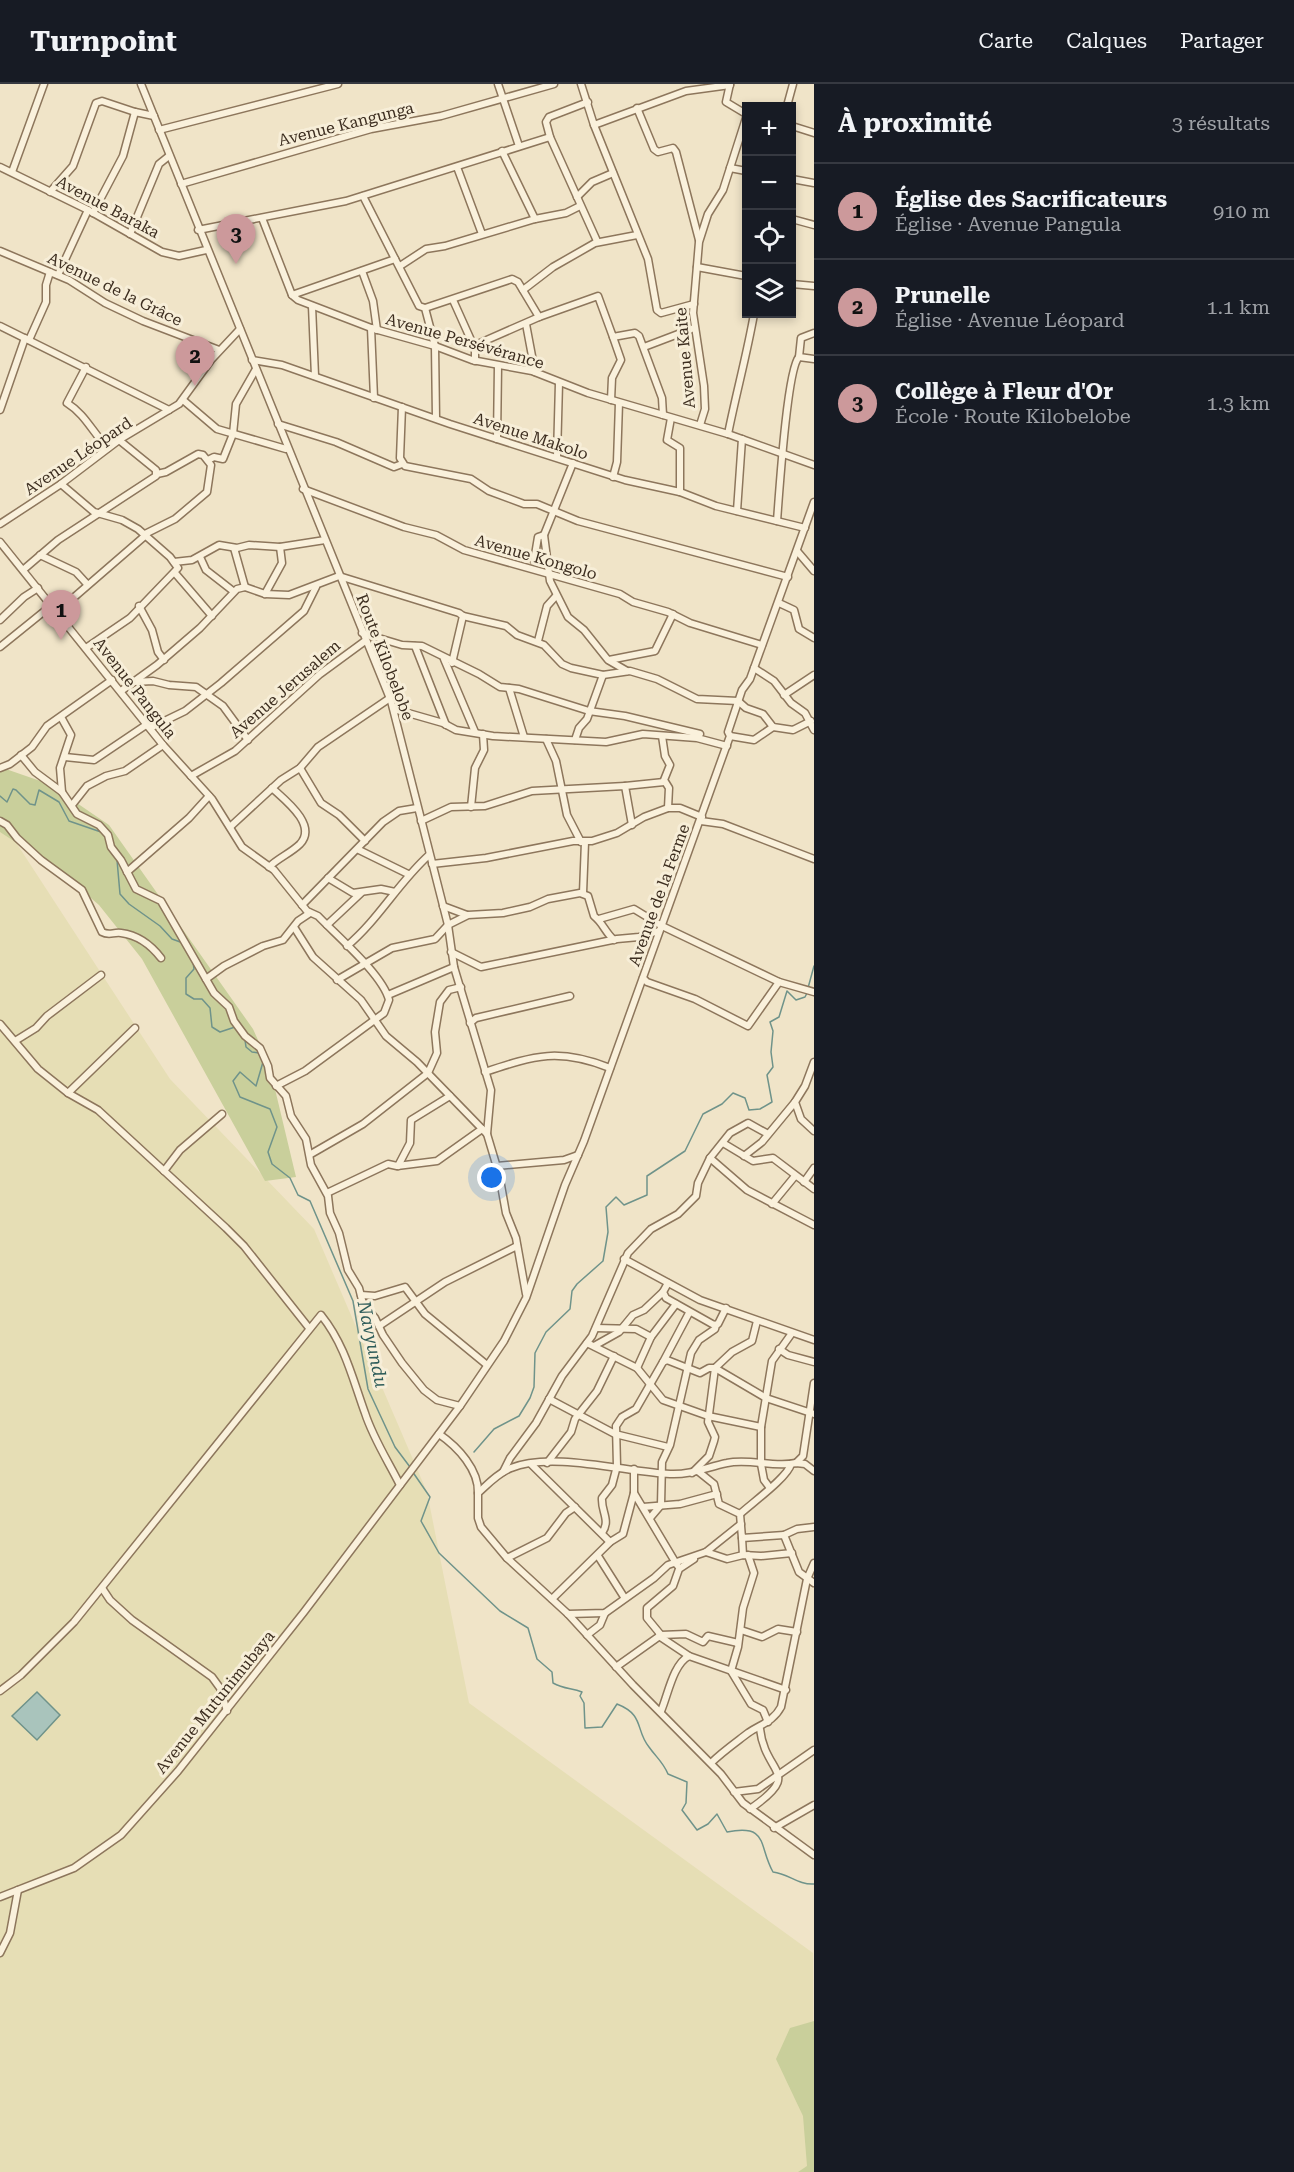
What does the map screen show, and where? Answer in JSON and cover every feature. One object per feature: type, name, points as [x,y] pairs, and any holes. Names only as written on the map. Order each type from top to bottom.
[{"type":"street","points":[[12,172],[44,84]]},
{"type":"street","name":"Route Kilobelobe","points":[[141,84],[286,449],[390,698],[448,925],[454,967],[492,1098],[485,1132],[497,1166],[506,1213],[517,1246],[526,1298]]},
{"type":"street","points":[[159,130],[338,84]]},
{"type":"street","points":[[498,84],[519,146]]},
{"type":"street","name":"Avenue Kangunga","points":[[181,184],[371,129],[441,116],[554,84]]},
{"type":"street","points":[[581,84],[594,125],[649,264],[657,312],[694,304]]},
{"type":"street","points":[[594,125],[696,89],[730,84],[726,102],[742,111]]},
{"type":"street","points":[[788,102],[793,84]]},
{"type":"street","points":[[50,192],[73,166],[96,103],[102,101],[154,116]]},
{"type":"street","points":[[588,102],[547,119],[550,136],[597,241]]},
{"type":"street","points":[[637,108],[654,149],[658,152],[673,148],[676,152],[699,242]]},
{"type":"street","points":[[58,275],[123,156],[135,112]]},
{"type":"street","points":[[796,127],[814,133]]},
{"type":"street","name":"Avenue Kaite","points":[[700,425],[705,409],[694,328],[699,242],[708,214],[723,190],[742,133]]},
{"type":"street","points":[[198,230],[363,196],[550,136]]},
{"type":"street","points":[[502,152],[535,219]]},
{"type":"street","points":[[130,234],[159,164],[169,156]]},
{"type":"street","name":"Avenue Baraka","points":[[0,167],[91,211],[173,256],[206,250]]},
{"type":"street","points":[[457,167],[482,234]]},
{"type":"street","points":[[730,168],[742,170]]},
{"type":"street","points":[[577,197],[592,182],[613,172]]},
{"type":"street","points":[[796,180],[814,183]]},
{"type":"street","points":[[363,196],[419,306],[425,308],[453,300],[512,279],[516,280],[539,317]]},
{"type":"street","points":[[400,266],[426,249],[445,246],[535,219],[566,213],[580,206]]},
{"type":"street","points":[[262,218],[292,295],[395,259]]},
{"type":"street","points":[[796,220],[814,225]]},
{"type":"street","points":[[523,290],[553,267],[597,241],[637,235]]},
{"type":"street","name":"Avenue de la Grâce","points":[[0,250],[58,275],[142,321],[219,350]]},
{"type":"street","points":[[696,267],[742,275]]},
{"type":"street","points":[[362,271],[373,301],[374,398]]},
{"type":"street","points":[[0,410],[27,339],[46,302],[46,285],[50,272]]},
{"type":"street","points":[[796,284],[814,286]]},
{"type":"street","name":"Avenue Persévérance","points":[[292,295],[312,306],[374,329],[435,346],[475,361],[535,372],[559,383],[619,403],[728,434],[814,465]]},
{"type":"street","points":[[473,346],[539,317],[598,296],[621,360],[612,378],[611,400]]},
{"type":"street","points":[[453,300],[473,346],[475,361]]},
{"type":"street","points":[[312,306],[315,376]]},
{"type":"street","points":[[425,308],[435,346],[436,418]]},
{"type":"street","points":[[728,434],[736,388],[750,341],[753,318]]},
{"type":"street","points":[[526,324],[535,372]]},
{"type":"street","points":[[0,326],[169,410]]},
{"type":"street","points":[[644,347],[694,328]]},
{"type":"street","name":"Avenue Léopard","points":[[0,524],[62,484],[119,440],[183,400],[219,350],[240,329]]},
{"type":"street","points":[[613,336],[636,333],[644,347],[663,404],[663,415]]},
{"type":"street","points":[[777,521],[781,454],[792,370],[799,357],[801,338],[814,333]]},
{"type":"street","points":[[799,357],[814,359]]},
{"type":"street","name":"Avenue Makolo","points":[[252,360],[277,363],[374,398],[497,439],[557,456],[613,477],[680,492],[737,511],[805,528]]},
{"type":"street","points":[[497,439],[498,366]]},
{"type":"street","points":[[86,367],[67,403],[87,419],[93,432],[108,448]]},
{"type":"street","points":[[208,460],[214,457],[222,460],[233,435],[236,404],[256,369]]},
{"type":"street","points":[[557,456],[559,383]]},
{"type":"street","points":[[183,400],[211,426],[233,435],[286,449]]},
{"type":"street","points":[[613,477],[617,462],[616,432],[619,403]]},
{"type":"street","points":[[402,407],[400,458],[402,464]]},
{"type":"street","points":[[671,418],[667,440],[680,448],[680,492]]},
{"type":"street","points":[[278,424],[328,439],[394,467],[402,464],[438,474],[471,479],[489,491],[554,511],[578,521],[788,578]]},
{"type":"street","points":[[737,511],[742,439]]},
{"type":"street","points":[[119,440],[152,464],[157,474]]},
{"type":"street","points":[[23,570],[40,555],[157,474],[166,472],[196,454],[203,455],[208,460],[211,465],[207,492],[175,519],[146,534],[57,612]]},
{"type":"street","points":[[573,463],[544,536],[548,573],[556,596],[568,617],[584,630],[608,660],[627,671],[657,679],[697,699],[738,701],[746,708],[763,714],[772,727]]},
{"type":"street","points":[[62,484],[98,514],[122,520],[146,534],[178,568],[139,606],[130,618],[86,648]]},
{"type":"street","name":"Avenue Kongolo","points":[[303,489],[404,527],[436,535],[464,549],[548,573],[762,645]]},
{"type":"street","name":"Avenue de la Ferme","points":[[460,1406],[504,1341],[526,1298],[565,1185],[643,981],[727,746],[730,736],[728,732],[738,701],[754,668],[779,603],[814,502]]},
{"type":"street","points":[[534,561],[538,537],[544,536]]},
{"type":"street","points":[[174,562],[200,557],[219,545],[234,548],[280,547],[325,540]]},
{"type":"street","name":"Avenue Pangula","points":[[0,542],[163,745],[209,796],[246,852],[269,867]]},
{"type":"street","points":[[265,594],[282,563],[280,547]]},
{"type":"street","points":[[234,548],[245,587]]},
{"type":"street","points":[[526,566],[547,551]]},
{"type":"street","points":[[797,551],[814,571]]},
{"type":"street","points":[[40,555],[76,572],[87,584]]},
{"type":"street","points":[[200,557],[206,570],[233,591]]},
{"type":"street","points":[[175,573],[212,616]]},
{"type":"street","points":[[121,691],[164,660],[212,616],[233,591],[245,587],[265,594],[289,595],[316,587],[339,576],[356,583],[448,608],[463,616],[506,626],[517,635],[547,646],[562,664],[603,675],[627,671]]},
{"type":"street","points":[[65,757],[94,760],[148,726],[185,711],[297,618],[304,611],[316,587]]},
{"type":"street","points":[[0,620],[24,597],[38,588]]},
{"type":"street","points":[[538,641],[547,606],[556,596]]},
{"type":"street","points":[[779,603],[794,610],[799,629],[814,638]]},
{"type":"street","points":[[0,647],[51,606]]},
{"type":"street","points":[[139,606],[153,630],[158,652],[164,660]]},
{"type":"street","points":[[608,660],[655,651],[673,614]]},
{"type":"street","points":[[452,663],[463,616]]},
{"type":"street","points":[[362,633],[402,645],[422,646],[500,687],[528,691],[589,711],[625,716],[700,734]]},
{"type":"street","name":"Avenue Jerusalem","points":[[191,776],[235,751],[320,674],[365,641]]},
{"type":"street","points":[[415,646],[446,725]]},
{"type":"street","points":[[444,659],[475,732]]},
{"type":"street","points":[[754,668],[774,681],[783,695],[803,710],[814,730]]},
{"type":"street","points":[[575,741],[603,675]]},
{"type":"street","points":[[783,695],[814,675]]},
{"type":"street","points":[[0,768],[10,764],[32,747],[47,726],[112,680]]},
{"type":"street","points":[[134,682],[153,681],[169,686],[190,685],[224,706],[248,740]]},
{"type":"street","points":[[509,688],[524,737]]},
{"type":"street","points":[[230,827],[272,788],[300,768],[318,747],[390,698]]},
{"type":"street","points":[[393,709],[456,730],[483,734],[606,742],[643,734],[697,738],[727,746]]},
{"type":"street","points":[[61,717],[71,735],[60,768],[62,792]]},
{"type":"street","points":[[730,736],[754,740],[772,727],[793,730],[811,721]]},
{"type":"street","points":[[471,807],[475,768],[484,750],[483,734]]},
{"type":"street","points":[[662,736],[664,753],[670,765],[664,782]]},
{"type":"street","points":[[546,738],[563,789],[567,814],[583,842],[583,893]]},
{"type":"street","points":[[72,805],[87,786],[106,776],[125,771],[163,745]]},
{"type":"street","points":[[21,755],[35,772],[62,792],[77,814],[99,825],[108,835],[138,891],[161,901],[206,979],[221,1001],[229,1007],[236,1025],[260,1048],[268,1066],[270,1078],[286,1096],[291,1116],[304,1134],[311,1165],[327,1193],[348,1270],[362,1295],[363,1304],[402,1363],[424,1390],[437,1400],[460,1406]]},
{"type":"street","points":[[300,768],[321,802],[339,815],[365,841]]},
{"type":"street","points":[[421,821],[452,807],[471,807],[507,800],[531,791],[664,782],[669,785],[668,808]]},
{"type":"street","points":[[625,786],[632,825]]},
{"type":"street","points":[[272,788],[289,804],[305,825],[306,832],[300,844],[269,867],[302,905],[310,913],[318,915],[381,981],[388,995],[388,1007],[375,1020],[305,1071],[276,1086]]},
{"type":"street","points":[[127,872],[189,818],[209,796]]},
{"type":"street","points":[[302,905],[397,812],[417,808]]},
{"type":"street","points":[[432,864],[486,858],[573,841],[583,842],[617,833],[644,817],[668,808],[680,808],[701,819],[723,824],[814,859]]},
{"type":"street","points":[[0,822],[7,825],[17,838],[42,860],[82,890],[102,932],[121,933],[140,939],[153,948],[161,958]]},
{"type":"street","points":[[359,850],[408,874]]},
{"type":"street","points":[[347,946],[369,926],[408,874],[429,855]]},
{"type":"street","points":[[328,878],[346,890],[362,892],[381,888],[395,892]]},
{"type":"street","points":[[327,925],[362,892]]},
{"type":"street","points":[[443,906],[468,915],[503,913],[530,907],[548,899],[583,893],[590,898],[592,913],[614,940]]},
{"type":"street","points":[[599,919],[634,909],[661,928],[779,982],[814,992]]},
{"type":"street","points":[[206,979],[242,957],[283,940],[310,913]]},
{"type":"street","points":[[337,980],[392,948],[435,939],[448,925],[468,915]]},
{"type":"street","points":[[294,927],[313,957],[356,995],[386,1036],[428,1073],[485,1132],[442,1159],[397,1166],[387,1164],[327,1193]]},
{"type":"street","points":[[452,952],[481,967],[639,937],[661,928]]},
{"type":"street","points":[[388,995],[454,967]]},
{"type":"street","points":[[15,1041],[36,1028],[101,975]]},
{"type":"street","points":[[643,981],[716,1008],[748,1026],[779,982]]},
{"type":"street","points":[[310,1154],[332,1144],[365,1122],[371,1115],[428,1073],[437,1053],[435,1032],[440,1002],[449,990],[461,987]]},
{"type":"street","points":[[470,1023],[476,1018],[570,996]]},
{"type":"street","points":[[0,1024],[38,1069],[68,1093],[98,1110],[244,1246],[309,1328]]},
{"type":"street","points":[[68,1093],[135,1028]]},
{"type":"street","points":[[485,1072],[537,1057],[565,1055],[577,1056],[610,1068]]},
{"type":"street","points":[[744,1156],[768,1134],[795,1102],[805,1086],[814,1062]]},
{"type":"street","points":[[397,1166],[410,1143],[411,1120],[450,1096]]},
{"type":"street","points":[[795,1102],[801,1119],[814,1131]]},
{"type":"street","points":[[164,1171],[180,1150],[222,1114]]},
{"type":"street","points":[[503,1472],[562,1376],[590,1344],[624,1259],[643,1236],[678,1214],[696,1196],[698,1183],[710,1158],[730,1133],[748,1123],[768,1134]]},
{"type":"street","points":[[723,1143],[753,1161],[773,1158],[814,1189]]},
{"type":"street","points":[[497,1166],[564,1160],[578,1155]]},
{"type":"street","points":[[710,1158],[747,1190],[814,1225]]},
{"type":"street","points":[[804,1182],[814,1168]]},
{"type":"street","points":[[772,1204],[795,1176]]},
{"type":"street","points":[[379,1326],[415,1300],[453,1277],[517,1246]]},
{"type":"street","points":[[624,1259],[700,1300],[814,1340]]},
{"type":"street","points":[[590,1344],[622,1329],[633,1315],[644,1310],[663,1292],[668,1283]]},
{"type":"street","points":[[362,1295],[375,1296],[405,1287],[436,1324],[487,1365]]},
{"type":"street","points":[[663,1292],[689,1313],[716,1325]]},
{"type":"street","points":[[637,1368],[651,1337],[676,1304]]},
{"type":"street","points":[[650,1518],[661,1505],[661,1474],[694,1347],[715,1329],[726,1308]]},
{"type":"street","points":[[602,1533],[606,1526],[606,1517],[602,1498],[612,1485],[617,1466],[616,1426],[622,1417],[636,1409],[689,1313]]},
{"type":"street","points":[[0,1691],[21,1675],[74,1622],[321,1315],[340,1340],[365,1414],[400,1485]]},
{"type":"street","points":[[663,1362],[667,1360],[700,1373],[715,1368],[732,1352],[752,1341],[757,1321]]},
{"type":"street","points":[[596,1328],[636,1329],[651,1337]]},
{"type":"street","points":[[770,1488],[764,1480],[761,1464],[761,1427],[772,1361],[792,1334]]},
{"type":"street","points":[[590,1344],[637,1368],[663,1400],[708,1416],[761,1427]]},
{"type":"street","points":[[779,1349],[788,1355],[814,1362]]},
{"type":"street","points":[[547,1463],[597,1391],[614,1356]]},
{"type":"street","points":[[715,1368],[766,1398],[812,1413]]},
{"type":"street","points":[[696,1472],[712,1450],[715,1437],[708,1426],[708,1416],[715,1368]]},
{"type":"street","points":[[740,1514],[774,1482],[785,1476],[793,1463],[803,1456],[812,1413],[814,1384]]},
{"type":"street","points":[[549,1400],[615,1434],[668,1447]]},
{"type":"street","name":"Avenue Mutunimubaya","points":[[2,1896],[74,1868],[121,1835],[227,1711],[460,1406]]},
{"type":"street","points":[[439,1434],[459,1450],[478,1481],[480,1527],[507,1558],[568,1614],[616,1667],[711,1763],[750,1809],[814,1855]]},
{"type":"street","points":[[804,1451],[813,1470]]},
{"type":"street","points":[[478,1493],[509,1468],[531,1464],[617,1466],[661,1474],[696,1472],[726,1463],[793,1463],[813,1470]]},
{"type":"street","points":[[531,1464],[610,1542]]},
{"type":"street","points":[[552,1599],[610,1542],[623,1534],[634,1492],[634,1469]]},
{"type":"street","points":[[696,1472],[714,1484],[719,1504],[740,1514]]},
{"type":"street","points":[[478,1481],[491,1481]]},
{"type":"street","points":[[634,1492],[679,1569]]},
{"type":"street","points":[[643,1507],[680,1504],[717,1494]]},
{"type":"street","points":[[507,1558],[546,1538],[566,1513],[575,1507]]},
{"type":"street","points":[[740,1514],[745,1555],[754,1573],[743,1608],[741,1629],[730,1671],[751,1704],[763,1710],[768,1722]]},
{"type":"street","points":[[587,1635],[600,1625],[604,1613],[624,1597],[675,1562],[706,1552],[741,1524]]},
{"type":"street","points":[[742,1538],[784,1534],[797,1529],[814,1527]]},
{"type":"street","points":[[784,1534],[800,1572],[814,1583]]},
{"type":"street","points":[[706,1552],[721,1558],[792,1553]]},
{"type":"street","points":[[698,1555],[679,1569],[675,1583],[647,1608],[646,1618],[660,1636],[689,1656],[786,1690]]},
{"type":"street","points":[[598,1556],[624,1597]]},
{"type":"street","points":[[711,1763],[750,1732],[760,1729],[781,1707],[807,1579],[814,1563]]},
{"type":"street","points":[[102,1588],[110,1600],[132,1620],[212,1677],[220,1688],[227,1711]]},
{"type":"street","points":[[568,1614],[604,1613]]},
{"type":"street","points":[[741,1629],[762,1636],[778,1629],[797,1632]]},
{"type":"street","points":[[616,1667],[660,1636],[686,1634],[703,1642],[708,1636],[714,1635],[738,1643]]},
{"type":"street","points":[[661,1712],[675,1674],[683,1660],[689,1656]]},
{"type":"street","points":[[750,1809],[774,1792],[778,1777],[763,1746],[760,1729]]},
{"type":"street","points":[[734,1792],[754,1791],[778,1777],[814,1750]]},
{"type":"street","points":[[774,1828],[814,1805]]},
{"type":"street","points":[[0,1953],[10,1933],[18,1890]]},
{"type":"shaded area","points":[[2,821],[170,1079],[314,1229],[427,1492],[469,1703],[813,1953],[814,2172],[0,2172],[0,823]]},
{"type":"green space","points":[[0,767],[49,784],[109,825],[253,1029],[269,1064],[296,1177],[265,1181],[142,959],[99,905],[58,870],[0,832]]},
{"type":"green space","points":[[814,2021],[814,2172],[798,2172],[807,2166],[803,2116],[776,2059],[790,2028]]},
{"type":"water","points":[[37,1692],[60,1715],[37,1740],[12,1716]]},
{"type":"waterway","name":"Navyundu","points":[[0,796],[7,802],[13,789],[30,804],[35,805],[39,790],[59,802],[69,821],[101,832]]},
{"type":"waterway","name":"Navyundu","points":[[113,844],[117,853]]},
{"type":"waterway","name":"Navyundu","points":[[117,860],[120,894],[129,904],[160,926],[172,939],[183,943]]},
{"type":"waterway","name":"Navyundu","points":[[193,962],[194,969],[186,978],[186,994],[194,999],[202,999],[210,1008],[212,1027],[220,1032],[235,1027]]},
{"type":"waterway","points":[[808,988],[814,966]]},
{"type":"waterway","points":[[474,1452],[494,1429],[519,1416],[530,1398],[534,1387],[535,1353],[546,1332],[570,1309],[572,1291],[577,1284],[603,1261],[608,1232],[606,1207],[616,1197],[624,1205],[647,1195],[647,1176],[685,1151],[703,1114],[722,1104],[733,1093],[745,1098],[749,1110],[760,1109],[772,1102],[767,1075],[773,1067],[771,1052],[773,1031],[770,1022],[779,1017],[787,991],[796,1000],[805,997],[807,993]]},
{"type":"waterway","name":"Navyundu","points":[[245,1040],[246,1047],[252,1052],[259,1053]]},
{"type":"waterway","name":"Navyundu","points":[[263,1062],[256,1086],[240,1072],[233,1081],[240,1097],[270,1109],[277,1127],[268,1152],[272,1164],[290,1178],[298,1195],[310,1201],[353,1301],[368,1389],[395,1447],[410,1467]]},
{"type":"waterway","name":"Navyundu","points":[[412,1471],[430,1497],[421,1521],[439,1553],[500,1611],[528,1628],[537,1659],[552,1672],[553,1683],[582,1692],[580,1696],[584,1703],[585,1728],[602,1727],[617,1704],[626,1708],[636,1718],[645,1741],[668,1774],[687,1782],[686,1803],[682,1810],[697,1830],[708,1824],[717,1814],[727,1832],[740,1830],[756,1834],[763,1845],[773,1872],[803,1883],[814,1884]]},
{"type":"place","name":"Collège à Fleur d'Or","points":[[236,264]]},
{"type":"place","name":"Prunelle","points":[[195,386]]},
{"type":"place","name":"Église des Sacrificateurs","points":[[61,640]]}]
